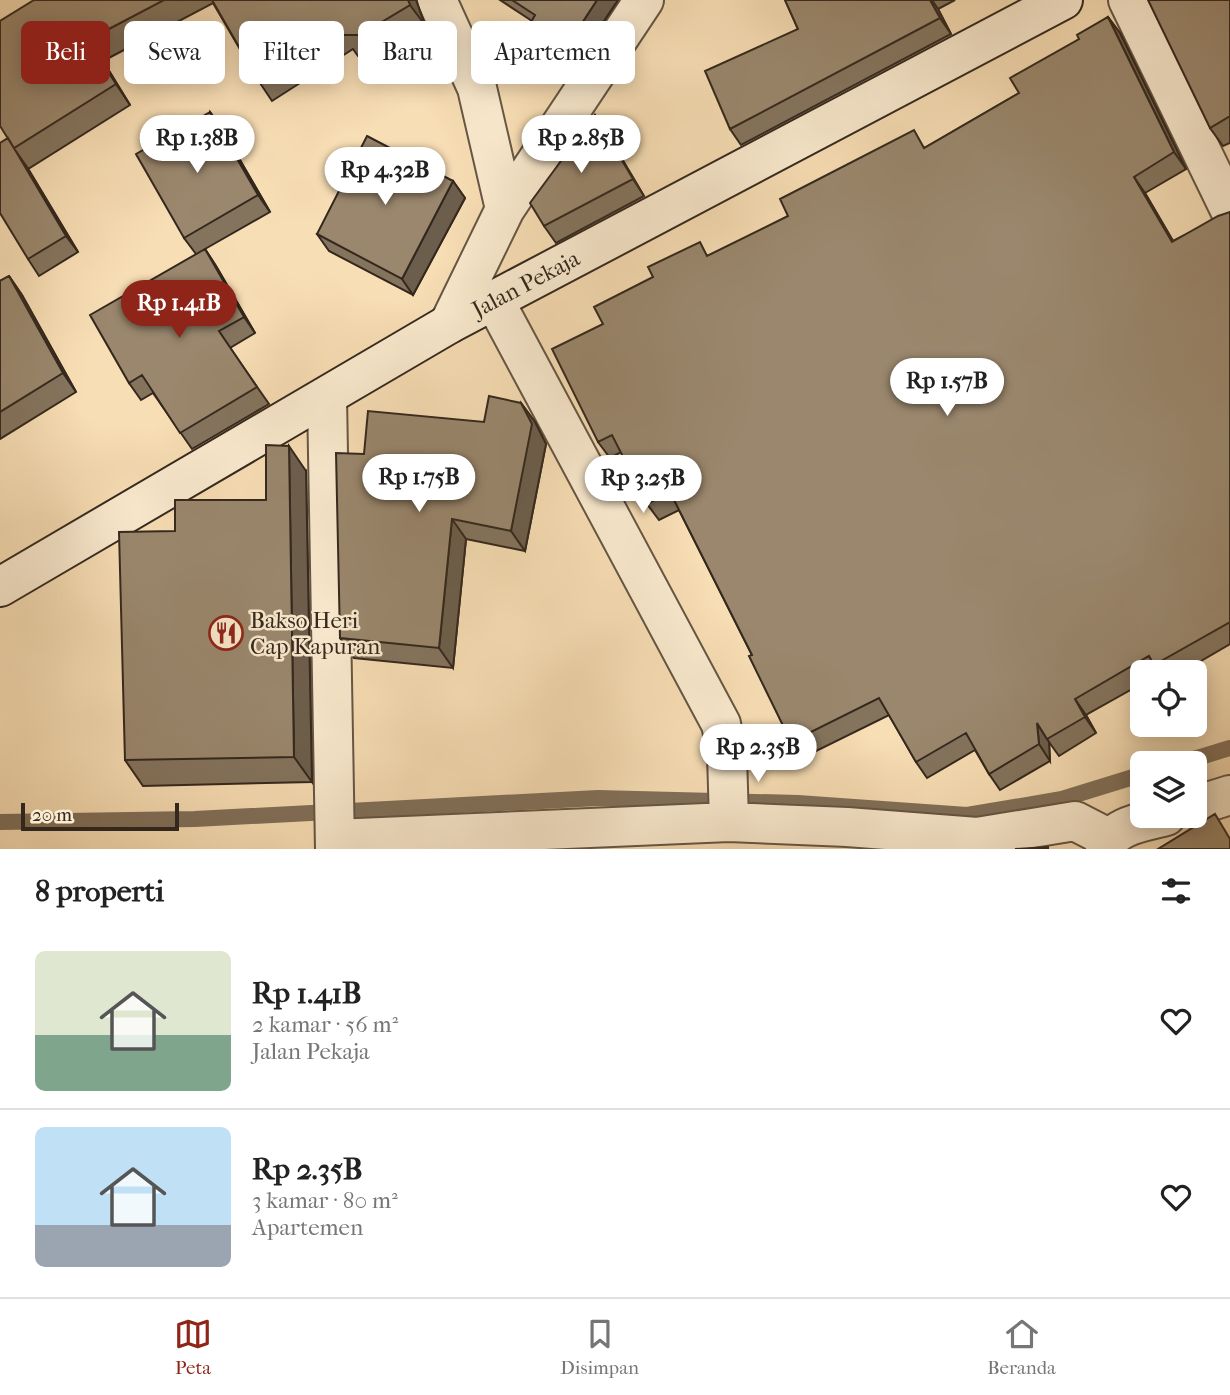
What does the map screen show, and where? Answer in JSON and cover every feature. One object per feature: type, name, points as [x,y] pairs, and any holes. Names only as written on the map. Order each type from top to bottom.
[{"type":"street","points":[[449,324],[505,209],[644,0]]},
{"type":"street","name":"Jalan Pekaja","points":[[0,587],[449,324],[1063,0]]},
{"type":"street","points":[[1128,0],[1230,210]]},
{"type":"street","points":[[442,3],[477,88],[505,209]]},
{"type":"street","points":[[494,300],[721,724],[727,754],[729,820]]},
{"type":"street","points":[[327,397],[335,840],[729,820],[977,836],[1075,821],[1107,843],[1120,830],[1130,827]]},
{"type":"street","points":[[1207,802],[1230,795]]},
{"type":"building","points":[[34,0],[164,0],[110,28],[110,21],[21,21],[21,84],[110,84],[110,75],[116,84],[14,148],[0,126],[0,21]]},
{"type":"building","points":[[212,0],[408,0],[410,5],[383,21],[358,21],[358,35],[344,35],[344,21],[239,21],[239,47]]},
{"type":"building","points":[[512,0],[597,0],[583,21],[532,21],[535,15]]},
{"type":"building","points":[[785,0],[930,0],[940,18],[730,129],[705,71],[798,29]]},
{"type":"building","points":[[1148,0],[1230,0],[1230,116],[1210,128]]},
{"type":"building","points":[[1108,17],[1174,152],[1134,177],[1172,242],[1230,212],[1230,622],[1163,660],[1151,660],[1149,656],[1142,660],[1130,660],[1130,667],[1075,699],[1085,717],[1047,739],[1037,723],[1039,744],[989,774],[966,733],[916,762],[879,698],[791,742],[749,656],[752,655],[670,492],[647,504],[612,435],[598,442],[552,349],[603,324],[594,307],[653,277],[648,267],[700,242],[707,256],[788,216],[780,199],[914,130],[924,148],[1019,93],[1010,78],[1079,39],[1077,35]]},
{"type":"building","points":[[210,112],[258,195],[184,238],[136,154]]},
{"type":"building","points":[[595,115],[633,179],[544,226],[530,203]]},
{"type":"building","points":[[367,136],[453,181],[402,279],[317,234]]},
{"type":"building","points":[[8,138],[66,236],[28,259],[0,213],[0,143]]},
{"type":"building","points":[[205,249],[244,317],[219,331],[257,387],[180,433],[142,375],[129,383],[90,315]]},
{"type":"building","points":[[9,276],[63,373],[0,412],[0,281]]},
{"type":"building","points":[[489,396],[521,403],[532,424],[511,531],[452,519],[439,648],[340,638],[336,453],[364,454],[368,411],[484,422]]},
{"type":"building","points":[[266,445],[289,446],[294,757],[125,760],[119,532],[175,531],[175,500],[266,500]]},
{"type":"building","points":[[1215,814],[1230,839],[1230,849],[1158,849],[1192,828],[1207,828],[1207,819]]},
{"type":"building","points":[[1048,847],[1048,849],[1015,849]]},
{"type":"waterway","points":[[1207,755],[1230,748]]},
{"type":"waterway","points":[[0,822],[195,819],[598,798],[798,803],[967,815],[1062,799],[1130,778]]},
{"type":"place","name":"Bakso Heri Cap Kapuran","points":[[226,633]]}]
